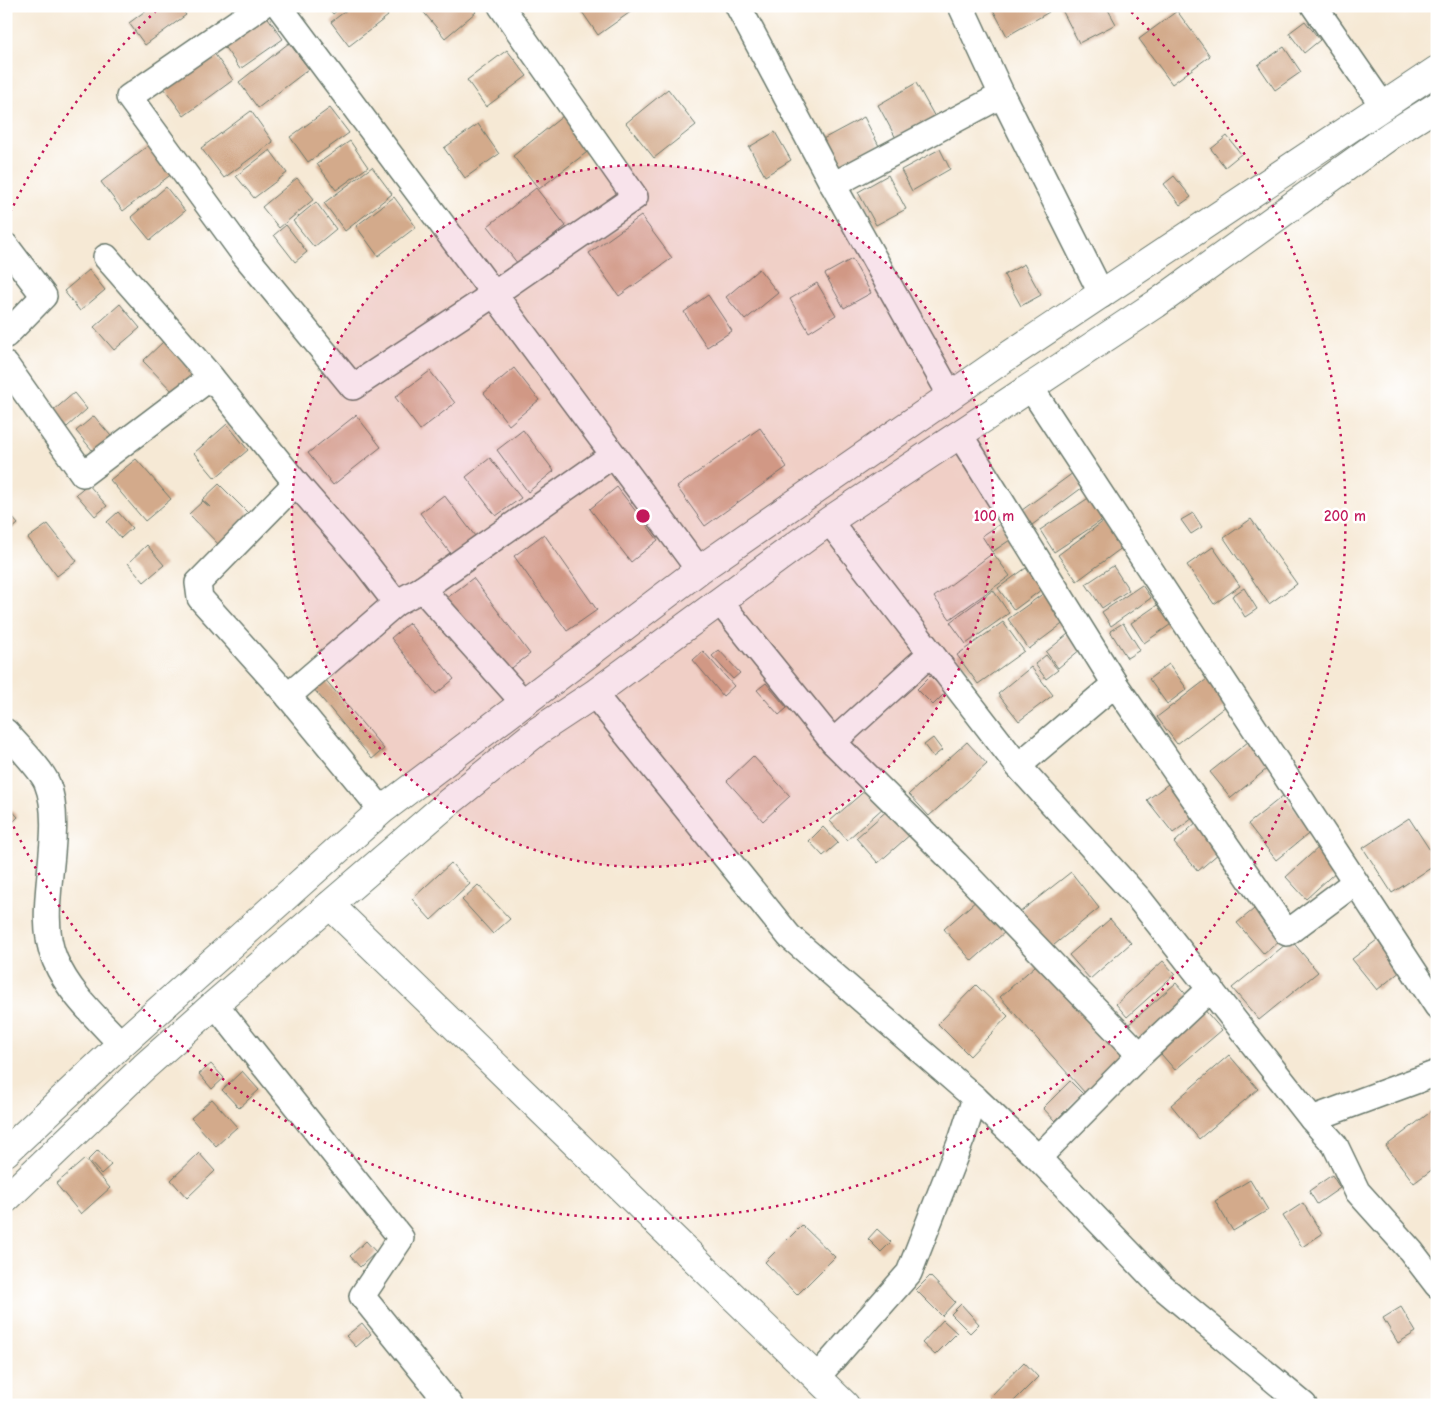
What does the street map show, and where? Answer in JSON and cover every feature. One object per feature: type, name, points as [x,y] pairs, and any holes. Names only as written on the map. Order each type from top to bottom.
[{"type":"main road","points":[[6,1152],[120,1044],[382,810],[699,570],[951,396],[1437,70]]},
{"type":"main road","points":[[6,1199],[144,1067],[215,1004],[448,803],[538,731],[594,694],[829,521],[1156,304],[1391,135],[1437,106]]},
{"type":"main road","points":[[330,905],[818,1376],[845,1405]]},
{"type":"street","points":[[261,6],[129,97],[249,260],[353,387],[635,198],[501,6]]},
{"type":"street","points":[[279,6],[699,570]]},
{"type":"street","points":[[738,6],[833,185],[951,396]]},
{"type":"street","points":[[962,6],[1002,95],[1102,294]]},
{"type":"street","points":[[1314,6],[1383,106]]},
{"type":"street","points":[[833,185],[1002,95]]},
{"type":"street","points":[[6,246],[44,296],[6,335]]},
{"type":"street","points":[[106,257],[211,377],[296,483],[364,560],[396,603]]},
{"type":"street","points":[[6,365],[83,474],[211,377]]},
{"type":"street","points":[[1030,388],[1354,883],[1437,1006]]},
{"type":"street","points":[[960,435],[1115,684],[1287,933],[1354,883]]},
{"type":"street","points":[[288,696],[396,603],[422,589],[613,454]]},
{"type":"street","points":[[296,483],[198,583],[200,598],[288,696],[382,810]]},
{"type":"street","points":[[829,521],[1018,766],[1140,900],[1312,1119],[1336,1145],[1357,1191],[1412,1251],[1437,1285]]},
{"type":"street","points":[[422,589],[524,703]]},
{"type":"street","points":[[720,602],[832,742],[956,864],[1140,1055]]},
{"type":"street","points":[[832,742],[931,653]]},
{"type":"street","points":[[1018,766],[1115,684]]},
{"type":"street","points":[[594,694],[789,936],[975,1098],[1038,1158],[1161,1286],[1304,1405]]},
{"type":"street","points":[[6,732],[47,782],[52,806],[48,935],[55,960],[72,990],[120,1044]]},
{"type":"street","points":[[1038,1158],[1140,1055],[1211,988]]},
{"type":"street","points":[[215,1004],[401,1238],[362,1296],[450,1405]]},
{"type":"street","points":[[1312,1119],[1437,1073]]},
{"type":"street","points":[[818,1376],[909,1273],[962,1138],[975,1098]]},
{"type":"building","points":[[152,6],[179,6],[186,15],[145,45],[129,23]]},
{"type":"building","points":[[327,6],[343,6],[333,14]]},
{"type":"building","points":[[352,6],[381,6],[388,16],[349,46],[331,22]]},
{"type":"building","points":[[425,6],[471,6],[476,12],[445,38],[421,9]]},
{"type":"building","points":[[578,6],[634,6],[636,8],[598,35]]},
{"type":"building","points":[[991,6],[1046,6],[1049,12],[1007,36]]},
{"type":"building","points":[[1060,6],[1106,6],[1116,24],[1079,43]]},
{"type":"building","points":[[1177,11],[1210,56],[1172,84],[1139,39]]},
{"type":"building","points":[[266,15],[283,39],[240,69],[223,45]]},
{"type":"building","points":[[1305,21],[1320,40],[1304,53],[1289,33]]},
{"type":"building","points":[[289,43],[309,69],[258,108],[239,82]]},
{"type":"building","points":[[1284,47],[1301,72],[1275,90],[1258,65]]},
{"type":"building","points":[[211,49],[233,80],[184,116],[162,85]]},
{"type":"building","points":[[507,50],[527,76],[486,107],[467,80]]},
{"type":"building","points":[[916,83],[936,119],[897,140],[878,105]]},
{"type":"building","points":[[668,89],[696,125],[654,158],[626,123]]},
{"type":"building","points":[[330,108],[349,133],[308,162],[290,137]]},
{"type":"building","points":[[251,111],[273,142],[224,178],[201,148]]},
{"type":"building","points":[[568,112],[595,146],[539,189],[513,156]]},
{"type":"building","points":[[864,117],[879,146],[836,169],[821,140]]},
{"type":"building","points":[[478,124],[499,154],[465,178],[444,148]]},
{"type":"building","points":[[775,132],[791,160],[765,176],[749,147]]},
{"type":"building","points":[[1227,136],[1241,154],[1225,167],[1211,149]]},
{"type":"building","points":[[350,141],[368,167],[336,190],[317,164]]},
{"type":"building","points":[[150,144],[173,173],[123,211],[101,182]]},
{"type":"building","points":[[940,149],[950,169],[912,191],[901,170]]},
{"type":"building","points":[[270,150],[287,173],[254,198],[236,176]]},
{"type":"building","points":[[372,167],[392,194],[345,231],[324,203]]},
{"type":"building","points":[[888,175],[906,209],[876,225],[858,192]]},
{"type":"building","points":[[1174,176],[1191,197],[1180,205],[1164,184]]},
{"type":"building","points":[[297,178],[314,199],[279,228],[262,207]]},
{"type":"building","points":[[166,187],[185,211],[150,240],[131,217]]},
{"type":"building","points":[[536,188],[566,226],[518,264],[488,226]]},
{"type":"building","points":[[394,197],[416,227],[378,256],[356,226]]},
{"type":"building","points":[[316,202],[336,229],[314,247],[293,221]]},
{"type":"building","points":[[641,216],[672,258],[619,296],[589,253]]},
{"type":"building","points":[[286,225],[307,252],[295,262],[274,235]]},
{"type":"building","points":[[852,259],[871,293],[844,308],[825,274]]},
{"type":"building","points":[[1024,264],[1041,295],[1021,306],[1004,275]]},
{"type":"building","points":[[759,269],[778,293],[745,320],[726,297]]},
{"type":"building","points":[[89,270],[105,290],[80,311],[64,291]]},
{"type":"building","points":[[817,283],[836,315],[809,332],[790,299]]},
{"type":"building","points":[[708,295],[732,331],[707,347],[684,312]]},
{"type":"building","points":[[120,304],[140,328],[114,350],[94,327]]},
{"type":"building","points":[[164,341],[196,375],[176,395],[143,361]]},
{"type":"building","points":[[514,368],[539,400],[509,425],[484,393]]},
{"type":"building","points":[[430,371],[455,403],[420,430],[395,397]]},
{"type":"building","points":[[74,393],[87,409],[67,427],[53,411]]},
{"type":"building","points":[[356,415],[381,447],[333,485],[308,453]]},
{"type":"building","points":[[94,416],[116,442],[98,457],[76,431]]},
{"type":"building","points":[[227,424],[248,450],[215,478],[194,453]]},
{"type":"building","points":[[760,428],[787,467],[705,526],[677,487]]},
{"type":"building","points":[[523,430],[554,471],[528,492],[497,450]]},
{"type":"building","points":[[490,458],[521,498],[496,516],[466,477]]},
{"type":"building","points":[[136,459],[171,499],[145,521],[110,480]]},
{"type":"building","points":[[1073,473],[1083,487],[1028,528],[1018,513]]},
{"type":"building","points":[[88,484],[107,506],[95,516],[76,494]]},
{"type":"building","points":[[219,484],[255,520],[223,549],[189,514],[203,501],[210,507],[202,500]]},
{"type":"building","points":[[617,487],[658,540],[631,562],[590,509]]},
{"type":"building","points":[[444,495],[478,540],[454,558],[420,513]]},
{"type":"building","points":[[1090,497],[1104,519],[1054,552],[1040,530]]},
{"type":"building","points":[[6,510],[18,524],[6,534]]},
{"type":"building","points":[[118,512],[132,528],[121,538],[107,522]]},
{"type":"building","points":[[1193,513],[1202,527],[1191,534],[1181,520]]},
{"type":"building","points":[[1251,519],[1297,584],[1269,604],[1224,538]]},
{"type":"building","points":[[1104,521],[1123,547],[1077,581],[1058,555]]},
{"type":"building","points":[[1003,522],[1013,538],[992,552],[982,536]]},
{"type":"building","points":[[48,524],[77,561],[57,576],[28,538]]},
{"type":"building","points":[[544,534],[597,610],[567,631],[514,556]]},
{"type":"building","points":[[147,545],[164,565],[144,582],[128,563]]},
{"type":"building","points":[[1213,547],[1240,586],[1214,604],[1187,565]]},
{"type":"building","points":[[993,553],[1010,576],[950,619],[934,597]]},
{"type":"building","points":[[1113,566],[1129,590],[1102,608],[1086,584]]},
{"type":"building","points":[[1026,568],[1041,590],[1014,610],[998,588]]},
{"type":"building","points":[[473,578],[530,654],[504,674],[447,598]]},
{"type":"building","points":[[1142,585],[1151,598],[1111,626],[1102,612]]},
{"type":"building","points":[[1244,588],[1257,609],[1245,617],[1232,596]]},
{"type":"building","points":[[993,590],[1009,613],[966,644],[950,622]]},
{"type":"building","points":[[1044,593],[1065,622],[1029,649],[1008,619]]},
{"type":"building","points":[[1163,601],[1177,620],[1144,643],[1131,623]]},
{"type":"building","points":[[1003,622],[1024,651],[978,684],[957,655]]},
{"type":"building","points":[[409,623],[454,679],[436,694],[391,638]]},
{"type":"building","points":[[1123,623],[1140,650],[1127,658],[1110,631]]},
{"type":"building","points":[[1068,634],[1081,649],[1058,668],[1046,652]]},
{"type":"building","points":[[719,650],[740,673],[733,679],[712,656]]},
{"type":"building","points":[[703,651],[734,686],[723,696],[693,660]]},
{"type":"building","points":[[1046,655],[1058,670],[1046,679],[1035,664]]},
{"type":"building","points":[[1169,664],[1187,689],[1167,704],[1149,679]]},
{"type":"building","points":[[1031,667],[1053,695],[1019,721],[998,694]]},
{"type":"building","points":[[930,676],[946,692],[933,705],[917,689]]},
{"type":"building","points":[[1211,676],[1231,702],[1177,744],[1157,717]]},
{"type":"building","points":[[324,678],[384,749],[372,759],[313,688]]},
{"type":"building","points":[[766,683],[787,708],[779,715],[757,690]]},
{"type":"building","points":[[933,738],[942,750],[933,757],[924,745]]},
{"type":"building","points":[[1253,738],[1273,764],[1231,798],[1210,772]]},
{"type":"building","points":[[967,742],[987,764],[929,816],[909,794]]},
{"type":"building","points":[[753,756],[790,796],[763,821],[727,781]]},
{"type":"building","points":[[1172,781],[1197,815],[1173,833],[1147,800]]},
{"type":"building","points":[[868,788],[884,807],[847,840],[830,821]]},
{"type":"building","points":[[1284,795],[1312,831],[1276,860],[1248,824]]},
{"type":"building","points":[[6,804],[18,817],[6,829]]},
{"type":"building","points":[[890,808],[912,833],[878,863],[856,838]]},
{"type":"building","points":[[1201,818],[1226,847],[1198,871],[1174,843]]},
{"type":"building","points":[[1409,818],[1437,861],[1437,864],[1392,893],[1363,848]]},
{"type":"building","points":[[823,827],[838,843],[823,856],[809,841]]},
{"type":"building","points":[[1319,847],[1339,869],[1306,899],[1286,877]]},
{"type":"building","points":[[451,863],[470,884],[431,920],[412,899]]},
{"type":"building","points":[[1071,872],[1099,908],[1048,950],[1019,913]]},
{"type":"building","points":[[478,885],[510,919],[493,934],[462,900]]},
{"type":"building","points":[[977,900],[1005,932],[972,961],[944,929]]},
{"type":"building","points":[[1259,905],[1285,936],[1264,954],[1237,923]]},
{"type":"building","points":[[1110,919],[1131,943],[1090,979],[1069,955]]},
{"type":"building","points":[[1291,940],[1318,972],[1259,1020],[1232,988]]},
{"type":"building","points":[[1377,940],[1401,971],[1377,990],[1352,959]]},
{"type":"building","points":[[1044,958],[1128,1054],[1085,1093],[1000,997]]},
{"type":"building","points":[[1163,961],[1175,974],[1127,1017],[1116,1004]]},
{"type":"building","points":[[1176,983],[1190,999],[1143,1041],[1128,1025]]},
{"type":"building","points":[[976,985],[1008,1016],[970,1056],[938,1024]]},
{"type":"building","points":[[1202,1007],[1222,1030],[1175,1070],[1155,1047]]},
{"type":"building","points":[[1229,1055],[1258,1089],[1199,1139],[1171,1105]]},
{"type":"building","points":[[211,1064],[224,1078],[212,1089],[199,1074]]},
{"type":"building","points":[[242,1071],[259,1090],[239,1108],[222,1090]]},
{"type":"building","points":[[1070,1081],[1083,1094],[1055,1121],[1043,1108]]},
{"type":"building","points":[[212,1099],[237,1127],[216,1146],[191,1118]]},
{"type":"building","points":[[1437,1107],[1437,1166],[1414,1183],[1386,1146]]},
{"type":"building","points":[[98,1150],[111,1165],[101,1174],[88,1160]]},
{"type":"building","points":[[199,1153],[215,1171],[187,1198],[171,1180]]},
{"type":"building","points":[[85,1159],[110,1188],[81,1214],[56,1184]]},
{"type":"building","points":[[1332,1175],[1340,1188],[1317,1204],[1309,1191]]},
{"type":"building","points":[[1250,1180],[1268,1210],[1233,1231],[1215,1201]]},
{"type":"building","points":[[1303,1203],[1322,1234],[1302,1247],[1283,1216]]},
{"type":"building","points":[[802,1225],[835,1257],[797,1295],[765,1262]]},
{"type":"building","points":[[877,1229],[891,1242],[881,1252],[868,1239]]},
{"type":"building","points":[[366,1241],[376,1252],[360,1267],[350,1256]]},
{"type":"building","points":[[930,1276],[955,1302],[942,1316],[916,1290]]},
{"type":"building","points":[[961,1304],[979,1324],[970,1333],[951,1314]]},
{"type":"building","points":[[1401,1307],[1416,1332],[1398,1343],[1383,1318]]},
{"type":"building","points":[[943,1320],[957,1333],[935,1355],[922,1343]]},
{"type":"building","points":[[362,1323],[371,1334],[356,1347],[346,1336]]},
{"type":"building","points":[[1024,1362],[1038,1377],[1010,1405],[997,1405],[990,1397]]}]
